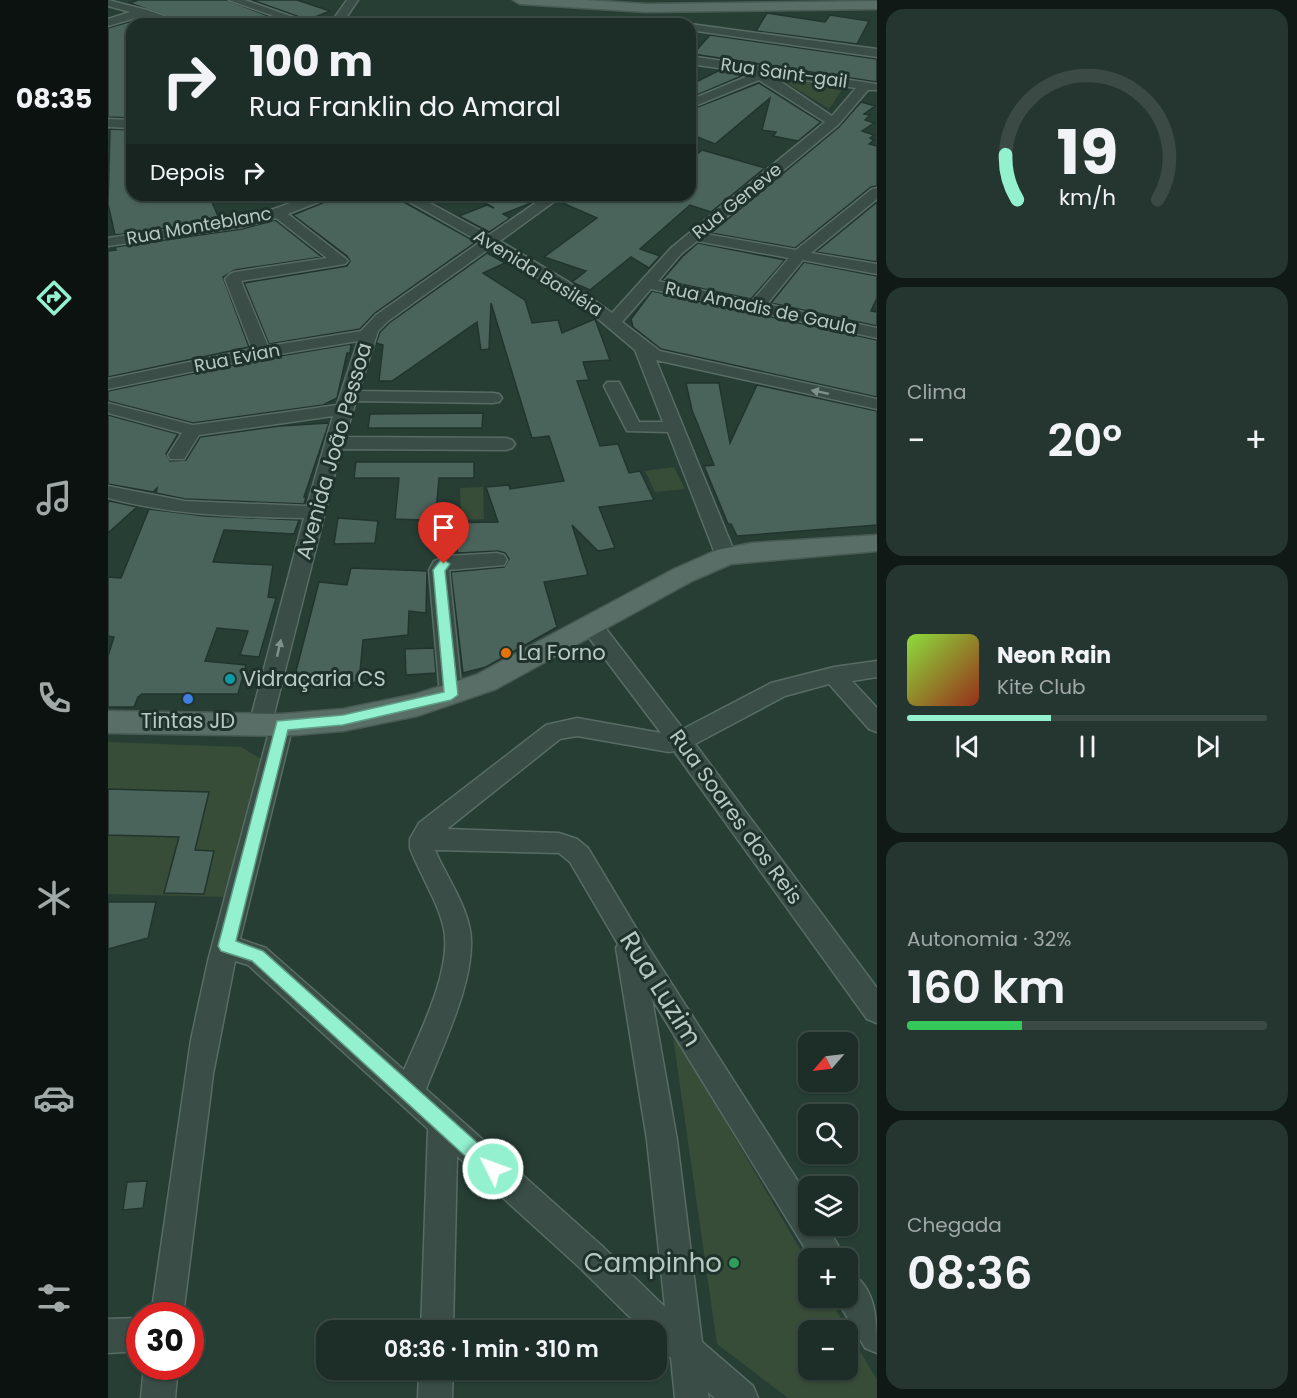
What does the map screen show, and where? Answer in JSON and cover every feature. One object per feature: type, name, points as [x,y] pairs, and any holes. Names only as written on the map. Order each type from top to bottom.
[{"type":"main road","points":[[520,0],[646,8],[877,5]]},
{"type":"main road","points":[[108,722],[271,725],[343,720],[451,695],[486,682],[683,575],[726,556],[877,543]]},
{"type":"street","points":[[234,0],[289,18]]},
{"type":"street","points":[[340,18],[353,0]]},
{"type":"street","points":[[108,2],[162,18]]},
{"type":"street","points":[[108,23],[143,12]]},
{"type":"street","points":[[696,28],[877,53]]},
{"type":"street","name":"Rua Saint-gail","points":[[696,61],[766,73],[871,86]]},
{"type":"street","points":[[696,101],[766,73],[833,122]]},
{"type":"street","name":"Rua Geneve","points":[[614,321],[646,283],[693,236],[833,122],[871,86]]},
{"type":"street","points":[[696,93],[711,95]]},
{"type":"street","points":[[108,123],[126,124]]},
{"type":"street","points":[[756,307],[799,255],[877,192]]},
{"type":"street","name":"Rua Monteblanc","points":[[108,242],[242,223],[309,201]]},
{"type":"street","name":"Avenida Basiléia","points":[[415,201],[489,241],[583,299],[614,321],[643,348],[668,359],[877,404]]},
{"type":"street","name":"Avenida João Pessoa","points":[[168,1302],[205,1038],[315,512],[333,443],[367,335],[374,324],[382,318],[547,201]]},
{"type":"street","points":[[854,211],[877,215]]},
{"type":"street","points":[[262,352],[233,279],[241,275],[340,261],[278,213]]},
{"type":"street","points":[[693,236],[877,269]]},
{"type":"street","name":"Rua Amadis de Gaula","points":[[646,283],[877,333]]},
{"type":"street","name":"Rua Evian","points":[[108,384],[262,352],[367,335]]},
{"type":"street","points":[[643,348],[726,556]]},
{"type":"street","points":[[613,386],[633,428],[673,426]]},
{"type":"street","points":[[108,408],[193,430],[346,402],[493,398]]},
{"type":"street","points":[[177,455],[193,430]]},
{"type":"street","points":[[333,443],[506,444]]},
{"type":"street","points":[[108,492],[154,504],[194,508],[315,512]]},
{"type":"street","points":[[451,695],[439,570],[441,566],[448,563],[497,560]]},
{"type":"street","name":"Rua Soares dos Reis","points":[[592,626],[680,741],[877,1010]]},
{"type":"street","points":[[410,1092],[455,971],[460,946],[451,915],[426,857],[422,839],[428,830],[554,731],[577,727],[648,741],[669,743],[680,741],[779,689],[834,675],[877,669]]},
{"type":"street","points":[[834,675],[877,723]]},
{"type":"street","name":"Rua Luzim","points":[[422,839],[559,843],[568,846],[579,855],[627,936],[823,1248]]},
{"type":"street","points":[[627,936],[662,1140],[685,1349],[693,1398]]},
{"type":"street","points":[[226,946],[257,956],[590,1256],[685,1349],[741,1398]]},
{"type":"street","points":[[437,1320],[442,1123]]},
{"type":"street","points":[[858,1305],[877,1336]]},
{"type":"street","points":[[108,1336],[126,1335]]},
{"type":"street","points":[[158,1398],[160,1380]]},
{"type":"street","points":[[435,1398],[436,1380]]},
{"type":"green space","points":[[779,78],[840,87],[842,90],[829,109]]},
{"type":"green space","points":[[674,467],[685,489],[655,492],[645,471]]},
{"type":"green space","points":[[483,487],[484,519],[461,520],[460,488]]},
{"type":"green space","points":[[108,742],[241,747],[261,759],[225,897],[108,894]]},
{"type":"green space","points":[[672,1030],[799,1248],[798,1308],[835,1308],[842,1320],[798,1320],[798,1380],[858,1380],[858,1347],[877,1380],[877,1398],[788,1398],[717,1344]]},
{"type":"building","points":[[138,0],[227,0],[274,18],[171,18],[130,3]]},
{"type":"building","points":[[252,0],[297,0],[330,11],[313,18],[302,18]]},
{"type":"building","points":[[767,13],[825,22],[830,15],[869,21],[857,44],[756,31]]},
{"type":"building","points":[[126,23],[126,118],[108,117],[108,28]]},
{"type":"building","points":[[710,35],[877,59],[877,82],[696,54],[696,51]]},
{"type":"building","points":[[720,70],[744,75],[696,95],[696,82]]},
{"type":"building","points":[[759,83],[821,122],[798,141],[773,136],[776,132],[762,130],[770,98],[715,144],[696,136],[696,108]]},
{"type":"building","points":[[861,102],[875,106],[864,114],[870,115],[865,120],[874,123],[862,131],[874,135],[870,138],[874,140],[869,144],[877,146],[877,186],[871,187],[795,248],[711,233],[839,127]]},
{"type":"building","points":[[110,129],[126,130],[126,201],[212,201],[220,221],[115,235],[108,204]]},
{"type":"building","points":[[702,150],[765,168],[711,212],[690,205],[640,249],[660,256],[649,268],[631,257],[590,290],[572,282],[586,271],[544,257],[597,218],[558,201],[696,201],[696,155]]},
{"type":"building","points":[[328,201],[402,201],[476,242],[375,313],[360,329],[269,344],[244,283],[347,266],[350,261],[347,256],[293,215]]},
{"type":"building","points":[[482,201],[534,201],[503,214],[510,218],[489,232],[459,216],[487,205],[494,208]]},
{"type":"building","points":[[877,202],[877,262],[816,252]]},
{"type":"building","points":[[275,220],[322,257],[235,270],[223,277],[249,347],[108,377],[108,251],[116,250],[115,247],[242,229]]},
{"type":"building","points":[[698,243],[785,260],[751,299],[662,280]]},
{"type":"building","points":[[487,253],[505,263],[483,273],[525,300],[532,323],[558,320],[562,333],[595,319],[610,360],[583,362],[589,380],[577,381],[600,446],[618,444],[629,473],[640,471],[654,500],[599,507],[615,548],[598,551],[572,525],[588,575],[544,582],[557,627],[486,667],[463,673],[451,572],[504,567],[509,559],[505,553],[498,551],[458,553],[454,541],[445,542],[443,523],[498,522],[486,487],[509,485],[510,489],[564,481],[549,436],[532,438],[491,303],[489,349],[481,350],[477,322],[392,381],[379,381],[383,345],[376,343],[380,332],[389,323]]},
{"type":"building","points":[[804,262],[877,276],[877,298],[871,311],[877,312],[877,326],[771,303]]},
{"type":"building","points":[[652,291],[877,340],[877,397],[661,349],[633,327],[631,319]]},
{"type":"building","points":[[351,344],[337,398],[323,405],[193,423],[108,401],[108,391],[262,359]]},
{"type":"building","points":[[686,383],[719,383],[730,443],[757,385],[877,411],[877,525],[737,536],[731,524],[728,524],[704,466],[714,465],[692,410]]},
{"type":"building","points":[[483,413],[482,428],[368,428],[370,414]]},
{"type":"building","points":[[108,415],[178,434],[166,454],[170,461],[186,460],[200,437],[280,426],[329,423],[304,497],[306,497],[304,504],[185,499],[156,493],[157,488],[153,492],[108,484]]},
{"type":"building","points":[[356,462],[474,462],[474,478],[439,478],[435,523],[420,523],[421,520],[395,519],[399,478],[354,478]]},
{"type":"building","points":[[110,501],[137,507],[108,533],[108,503]]},
{"type":"building","points":[[149,509],[205,516],[299,520],[294,534],[224,530],[213,562],[273,565],[268,597],[276,598],[259,657],[240,655],[248,631],[217,628],[205,661],[246,665],[238,694],[142,694],[138,697],[134,707],[108,707],[108,656],[114,637],[108,636],[108,577],[121,578]]},
{"type":"building","points":[[338,518],[378,521],[375,543],[334,544]]},
{"type":"building","points":[[351,568],[427,571],[426,613],[409,611],[408,635],[363,640],[359,682],[292,687],[319,582],[347,585]]},
{"type":"building","points":[[434,648],[436,673],[406,675],[405,649]]},
{"type":"building","points":[[108,789],[209,792],[195,850],[214,851],[204,894],[164,893],[179,837],[108,835]]},
{"type":"building","points":[[108,902],[156,902],[148,938],[108,949]]},
{"type":"building","points":[[147,1181],[143,1208],[123,1210],[127,1182]]},
{"type":"place","name":"La Forno","points":[[506,653]]},
{"type":"place","name":"Vidraçaria CS","points":[[230,679]]},
{"type":"place","name":"Tintas JD","points":[[188,699]]},
{"type":"place","name":"Campinho","points":[[734,1263]]},
{"type":"route","points":[[444,564],[439,570],[451,695],[372,715],[282,725],[226,946],[257,956],[493,1169]]}]
